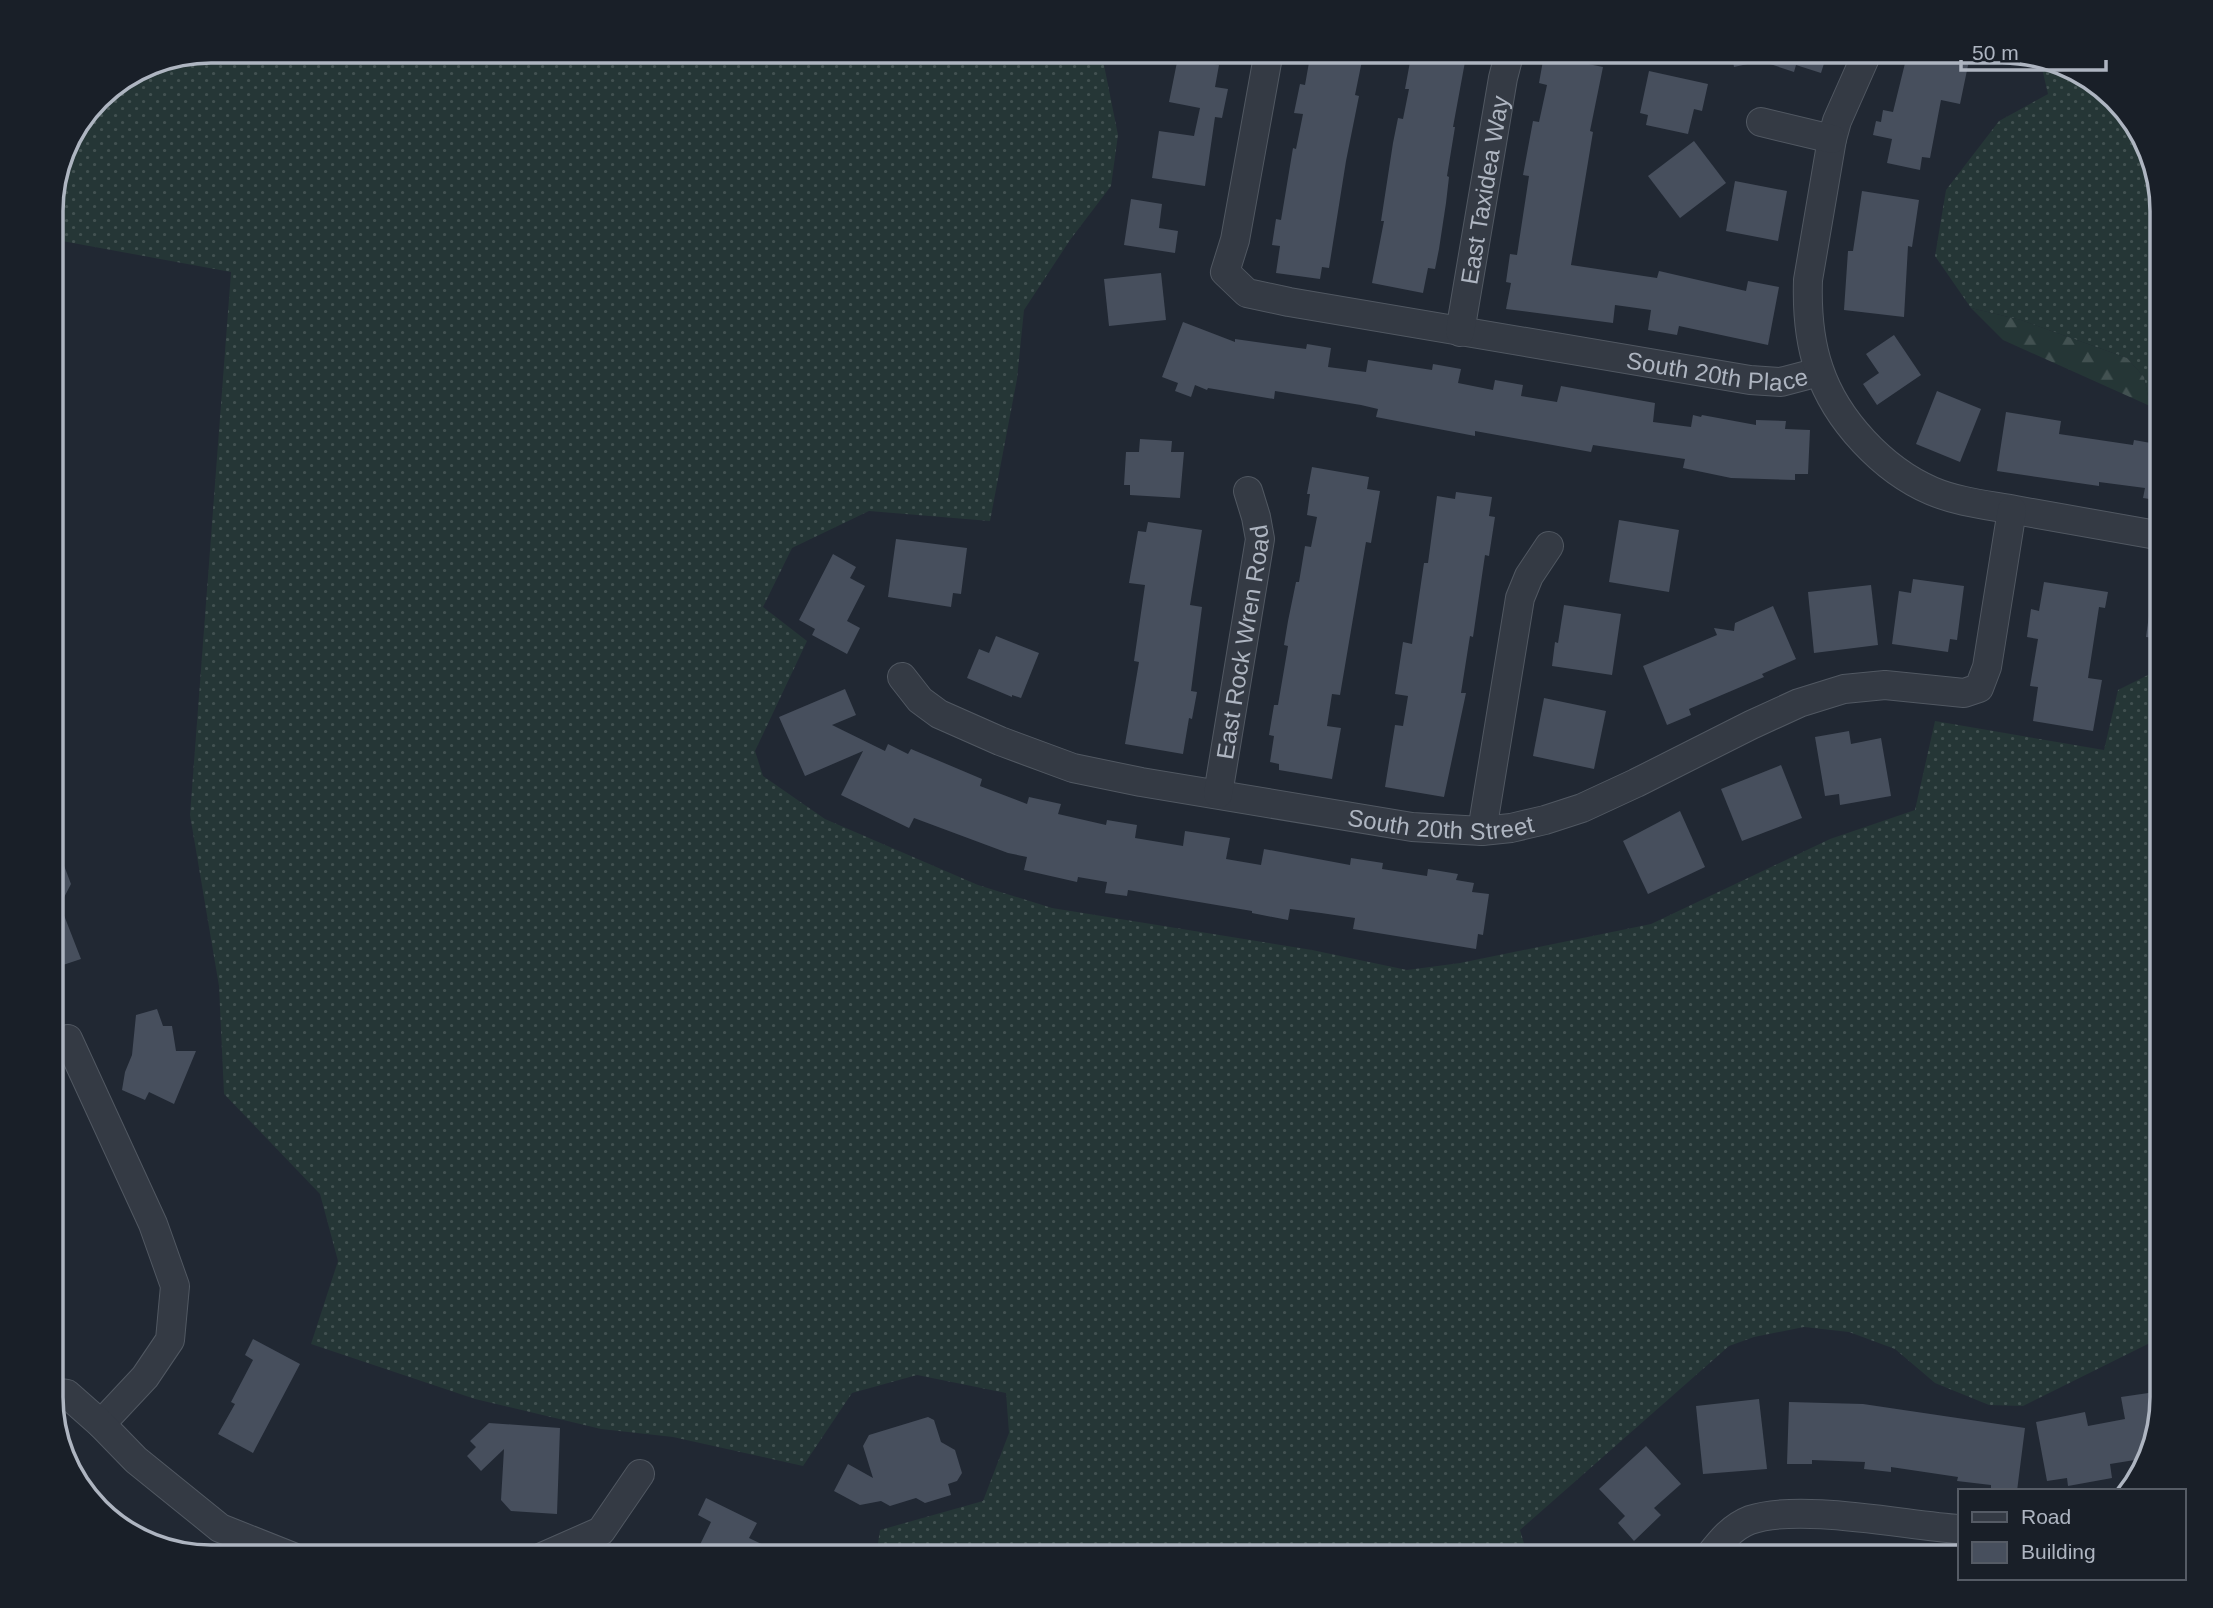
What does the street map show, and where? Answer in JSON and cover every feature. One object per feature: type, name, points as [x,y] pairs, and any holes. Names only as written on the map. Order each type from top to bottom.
[{"type":"street","name":"South 20th Place","points":[[1267,63],[1236,240],[1225,272],[1247,293],[1268,299],[1750,380],[1781,382],[1819,372],[1831,397],[1861,438],[1895,469],[1933,491],[1971,502],[2150,534]]},
{"type":"street","name":"East Taxidea Way","points":[[1460,332],[1507,63]]},
{"type":"street","points":[[1819,372],[1809,330],[1807,302],[1813,248],[1832,139],[1837,121],[1863,63]]},
{"type":"street","points":[[1761,122],[1832,139]]},
{"type":"street","name":"East Rock Wren Road","points":[[1218,794],[1260,539],[1248,491]]},
{"type":"street","name":"South 20th Street","points":[[902,677],[920,700],[939,714],[1042,758],[1073,768],[1412,827],[1482,831],[1511,828],[1582,808],[1751,725],[1799,704],[1844,689],[1885,685],[1964,693],[1979,688],[1987,667],[2012,510]]},
{"type":"street","points":[[1482,831],[1520,598],[1529,576],[1549,546]]},
{"type":"street","points":[[68,1040],[153,1224],[175,1286],[170,1340],[145,1377],[101,1424]]},
{"type":"street","points":[[63,1394],[67,1394],[101,1424],[136,1460],[220,1528],[263,1545]]},
{"type":"street","points":[[569,1545],[601,1531],[640,1474]]},
{"type":"street","points":[[1718,1545],[1725,1536],[1750,1521],[1790,1514],[1958,1529]]},
{"type":"green space","points":[[202,63],[1107,63],[1104,65],[1118,135],[1111,186],[1070,240],[1024,310],[1017,379],[990,521],[869,511],[792,548],[763,607],[807,641],[755,751],[763,776],[825,819],[978,885],[1052,908],[1312,950],[1407,970],[1460,963],[1651,924],[1830,839],[1915,810],[1935,721],[2104,750],[2118,690],[2150,674],[2150,1343],[2023,1406],[1989,1405],[1935,1383],[1895,1349],[1849,1332],[1804,1327],[1754,1337],[1729,1346],[1520,1530],[1524,1545],[878,1545],[880,1530],[983,1501],[1009,1433],[1006,1393],[917,1375],[852,1393],[803,1466],[673,1437],[601,1429],[475,1399],[311,1344],[338,1261],[320,1194],[224,1094],[219,986],[190,815],[231,272],[63,241],[64,192],[78,146],[106,106],[129,88],[154,74]]},
{"type":"green space","points":[[2042,69],[2084,88],[2107,106],[2119,121],[2135,146],[2142,164],[2149,192],[2150,211],[2150,406],[2144,377],[2127,358],[2021,320],[1971,308],[1935,256],[1946,190],[1999,121],[2048,94]]},
{"type":"green space","points":[[1971,308],[2021,320],[2127,358],[2144,377],[2150,406],[2003,340]]},
{"type":"building","points":[[1177,63],[1219,65],[1215,87],[1228,89],[1222,118],[1215,117],[1205,186],[1152,178],[1159,131],[1194,136],[1200,108],[1169,102]]},
{"type":"building","points":[[1309,63],[1362,63],[1355,95],[1359,96],[1329,268],[1322,267],[1320,279],[1276,273],[1280,246],[1272,245],[1276,219],[1281,220],[1293,148],[1296,149],[1303,114],[1294,113],[1300,84],[1305,85]]},
{"type":"building","points":[[1410,63],[1465,63],[1453,127],[1439,249],[1435,269],[1428,268],[1423,293],[1372,283],[1384,221],[1381,221],[1393,143],[1398,118],[1403,119],[1409,89],[1405,89]]},
{"type":"building","points":[[1543,63],[1583,63],[1603,67],[1590,131],[1593,132],[1571,265],[1657,278],[1659,271],[1746,291],[1748,281],[1779,287],[1768,345],[1679,326],[1677,335],[1648,330],[1651,310],[1615,305],[1613,323],[1506,309],[1511,283],[1506,282],[1510,254],[1517,255],[1529,176],[1523,175],[1533,121],[1539,122],[1547,85],[1539,83]]},
{"type":"building","points":[[1733,63],[1752,63],[1734,67]]},
{"type":"building","points":[[1767,63],[1824,63],[1821,73],[1796,65],[1794,72]]},
{"type":"building","points":[[1905,63],[1969,63],[1960,104],[1941,100],[1930,158],[1922,157],[1920,170],[1887,163],[1892,139],[1873,135],[1876,121],[1881,122],[1883,110],[1893,112]]},
{"type":"building","points":[[1649,71],[1708,84],[1702,111],[1694,109],[1688,134],[1646,125],[1648,115],[1640,113]]},
{"type":"building","points":[[1694,141],[1726,183],[1680,218],[1648,176]]},
{"type":"building","points":[[1735,181],[1787,191],[1778,241],[1726,231]]},
{"type":"building","points":[[1862,191],[1919,200],[1912,247],[1908,246],[1904,317],[1844,310],[1848,251],[1853,251]]},
{"type":"building","points":[[1131,199],[1162,204],[1159,228],[1178,231],[1175,253],[1124,245]]},
{"type":"building","points":[[1161,273],[1166,320],[1109,326],[1104,279]]},
{"type":"building","points":[[1183,322],[1235,342],[1235,339],[1306,349],[1307,344],[1331,348],[1328,367],[1366,372],[1368,360],[1432,370],[1433,364],[1461,369],[1458,383],[1493,390],[1495,380],[1523,385],[1521,396],[1557,402],[1561,386],[1655,403],[1653,422],[1691,427],[1693,415],[1756,425],[1756,420],[1786,421],[1785,429],[1810,430],[1808,474],[1795,474],[1795,480],[1731,478],[1683,468],[1685,459],[1593,445],[1591,452],[1475,431],[1475,436],[1376,417],[1378,409],[1361,405],[1275,391],[1274,399],[1208,388],[1207,390],[1195,385],[1191,397],[1175,391],[1178,383],[1162,377]]},
{"type":"building","points":[[1894,335],[1921,375],[1877,405],[1863,384],[1879,373],[1866,354]]},
{"type":"building","points":[[1937,391],[1981,409],[1960,462],[1916,444]]},
{"type":"building","points":[[2006,412],[2061,421],[2059,434],[2133,445],[2134,440],[2150,443],[2150,499],[2143,498],[2145,488],[2099,482],[2099,486],[1997,471]]},
{"type":"building","points":[[1140,439],[1172,441],[1171,452],[1184,452],[1180,498],[1130,495],[1130,485],[1124,485],[1126,452],[1139,452]]},
{"type":"building","points":[[1312,467],[1369,477],[1367,489],[1380,491],[1371,543],[1366,542],[1340,695],[1332,694],[1327,726],[1341,728],[1332,779],[1279,770],[1279,764],[1270,762],[1274,736],[1269,735],[1274,705],[1278,705],[1288,646],[1284,645],[1288,621],[1296,582],[1299,582],[1305,546],[1311,547],[1317,517],[1307,515],[1310,494],[1307,494]]},
{"type":"building","points":[[1456,492],[1492,497],[1489,516],[1495,517],[1489,556],[1485,555],[1473,637],[1470,636],[1461,693],[1466,693],[1444,797],[1385,787],[1395,725],[1403,726],[1408,696],[1395,694],[1403,642],[1412,644],[1424,563],[1428,563],[1437,496],[1455,499]]},
{"type":"building","points":[[1619,520],[1679,530],[1669,592],[1609,582]]},
{"type":"building","points":[[1148,522],[1202,530],[1190,605],[1202,607],[1191,691],[1197,692],[1183,754],[1125,744],[1139,662],[1134,661],[1145,585],[1129,583],[1138,531],[1146,532]]},
{"type":"building","points":[[896,539],[967,548],[961,594],[953,593],[951,607],[888,597]]},
{"type":"building","points":[[833,554],[856,567],[850,578],[865,586],[847,621],[860,628],[847,654],[812,635],[815,629],[799,620]]},
{"type":"building","points":[[1913,579],[1964,586],[1957,640],[1950,639],[1948,652],[1892,644],[1899,591],[1911,593]]},
{"type":"building","points":[[2044,582],[2108,592],[2105,608],[2099,607],[2088,678],[2102,680],[2093,731],[2033,721],[2038,687],[2030,686],[2038,639],[2027,637],[2031,609],[2039,611]]},
{"type":"building","points":[[1871,585],[1878,645],[1814,653],[1808,592]]},
{"type":"building","points":[[1564,605],[1621,614],[1612,675],[1552,666]]},
{"type":"building","points":[[1773,606],[1796,659],[1762,674],[1764,677],[1689,709],[1691,715],[1667,725],[1643,666],[1717,635],[1714,628],[1734,631],[1735,623]]},
{"type":"building","points":[[2150,608],[2150,638],[2146,637]]},
{"type":"building","points":[[996,636],[1039,653],[1021,698],[1012,697],[967,678],[979,649],[989,653]]},
{"type":"building","points":[[845,689],[856,715],[832,725],[885,751],[888,744],[908,754],[911,749],[982,779],[980,786],[1027,804],[1029,797],[1061,804],[1058,814],[1106,825],[1107,820],[1137,825],[1135,838],[1183,846],[1185,831],[1230,838],[1226,859],[1261,865],[1264,849],[1350,865],[1351,858],[1383,863],[1382,869],[1427,876],[1428,869],[1458,874],[1456,880],[1474,883],[1472,892],[1489,894],[1483,935],[1478,934],[1476,949],[1353,929],[1355,918],[1290,909],[1288,920],[1252,911],[1128,890],[1127,896],[1105,893],[1107,882],[1078,877],[1077,882],[1024,870],[1027,857],[1008,853],[914,818],[909,828],[841,795],[863,751],[805,776],[779,717]]},
{"type":"building","points":[[1544,698],[1606,711],[1594,769],[1533,756]]},
{"type":"building","points":[[1849,731],[1851,744],[1881,738],[1891,796],[1840,805],[1839,794],[1825,796],[1815,737]]},
{"type":"building","points":[[1781,765],[1802,818],[1742,841],[1721,789]]},
{"type":"building","points":[[1680,811],[1705,867],[1648,894],[1623,841]]},
{"type":"building","points":[[63,863],[71,884],[63,899]]},
{"type":"building","points":[[63,913],[81,959],[63,965]]},
{"type":"building","points":[[157,1009],[163,1026],[172,1026],[176,1051],[196,1051],[174,1104],[149,1092],[145,1100],[122,1090],[132,1055],[136,1015]]},
{"type":"building","points":[[253,1339],[300,1364],[253,1453],[218,1434],[235,1404],[231,1402],[253,1360],[245,1355]]},
{"type":"building","points":[[2150,1393],[2147,1426],[2136,1460],[2110,1464],[2112,1478],[2068,1486],[2067,1478],[2047,1481],[2036,1422],[2085,1412],[2088,1426],[2125,1419],[2121,1397]]},
{"type":"building","points":[[1759,1399],[1767,1469],[1703,1474],[1696,1406]]},
{"type":"building","points":[[1789,1402],[1863,1404],[2025,1428],[2017,1489],[1991,1488],[1991,1485],[1957,1481],[1958,1477],[1891,1467],[1891,1472],[1864,1469],[1865,1462],[1812,1460],[1812,1464],[1787,1464]]},
{"type":"building","points":[[928,1417],[934,1420],[941,1442],[955,1450],[962,1473],[957,1481],[948,1484],[951,1495],[925,1503],[916,1498],[890,1506],[881,1501],[860,1505],[834,1491],[848,1464],[873,1478],[863,1446],[869,1435]]},
{"type":"building","points":[[489,1423],[560,1428],[557,1514],[511,1511],[501,1500],[504,1449],[481,1471],[467,1456],[476,1447],[470,1441]]},
{"type":"building","points":[[1646,1446],[1681,1484],[1654,1508],[1661,1515],[1634,1541],[1618,1523],[1625,1516],[1599,1489]]},
{"type":"building","points":[[706,1498],[757,1523],[749,1538],[763,1545],[700,1545],[711,1522],[698,1515]]}]
